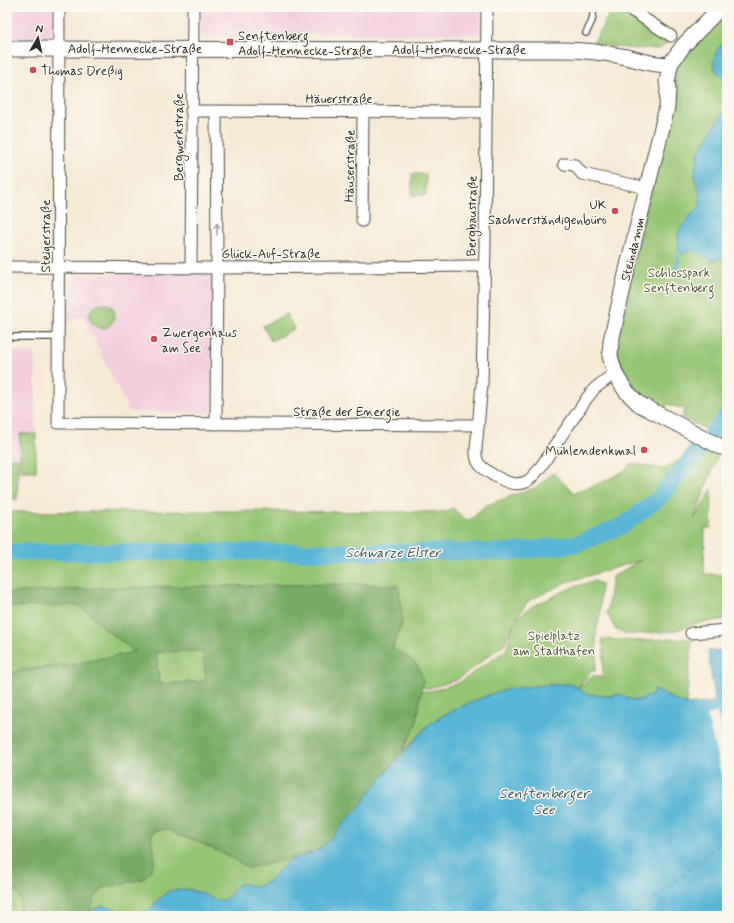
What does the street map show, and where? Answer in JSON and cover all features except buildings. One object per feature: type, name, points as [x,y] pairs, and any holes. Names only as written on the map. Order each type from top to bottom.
[{"type":"street","name":"Steigerstraße","points":[[58,423],[59,7]]},
{"type":"street","name":"Bergwerkstraße","points":[[191,267],[193,7]]},
{"type":"street","name":"Bergbaustraße","points":[[487,7],[482,384],[476,454],[476,459],[479,465],[503,480],[511,483],[524,483],[532,477],[543,464],[595,388],[615,373]]},
{"type":"street","points":[[626,7],[671,36]]},
{"type":"street","name":"Steindamm","points":[[721,7],[684,44],[670,64],[667,82],[667,107],[628,261],[611,341],[610,356],[615,373],[626,391],[639,404],[724,449]]},
{"type":"street","name":"Adolf-Hennecke-Straße","points":[[7,49],[193,48],[579,50],[620,56],[657,64],[670,64]]},
{"type":"street","name":"Häuerstraße","points":[[191,111],[486,112]]},
{"type":"street","points":[[216,112],[216,424]]},
{"type":"street","name":"Häuserstraße","points":[[362,221],[363,112]]},
{"type":"street","points":[[564,164],[575,165],[582,174],[647,188]]},
{"type":"street","name":"Glück-Auf-Straße","points":[[7,267],[217,268],[484,266]]},
{"type":"street","name":"Straße der Energie","points":[[58,423],[478,425]]},
{"type":"street","points":[[691,633],[727,630]]},
{"type":"lane","points":[[586,33],[592,21],[594,7]]},
{"type":"lane","points":[[13,337],[58,337]]},
{"type":"shaded area","points":[[7,7],[52,7],[52,34],[43,40],[7,40]]},
{"type":"shaded area","points":[[201,7],[482,7],[481,34],[298,34],[289,39],[251,38],[243,37],[243,35],[239,35],[239,37],[205,38],[201,35]]},
{"type":"shaded area","name":"Zwergenhaus am See","points":[[214,270],[212,413],[129,412],[83,316],[64,324],[76,275]]},
{"type":"shaded area","points":[[7,273],[9,351],[36,352],[36,434],[20,434],[19,501],[7,501]]},
{"type":"green space","points":[[613,7],[668,42],[658,49],[635,49],[592,44]]},
{"type":"green space","name":"Schlosspark Senftenberg","points":[[727,8],[727,439],[682,418],[685,409],[667,404],[664,414],[632,392],[615,357],[671,85],[678,60]]},
{"type":"green space","points":[[412,174],[426,174],[426,195],[412,195]]},
{"type":"green space","points":[[103,304],[110,305],[114,309],[113,320],[109,326],[98,328],[91,321],[89,316],[95,307]]},
{"type":"green space","points":[[286,314],[294,329],[271,341],[263,326]]},
{"type":"green space","points":[[20,434],[36,434],[36,471],[20,471]]},
{"type":"green space","name":"Spielplatz am Stadthafen","points":[[693,443],[718,454],[694,520],[712,489],[711,528],[705,528],[704,574],[727,575],[727,619],[693,624],[674,631],[625,634],[615,629],[607,613],[612,577],[641,560],[566,582],[528,601],[516,619],[531,607],[573,587],[595,581],[601,584],[600,615],[596,633],[597,657],[595,671],[591,670],[578,687],[594,675],[602,678],[604,652],[602,639],[637,641],[692,639],[686,705],[654,690],[651,697],[647,696],[640,700],[633,700],[619,694],[612,696],[601,696],[584,693],[577,687],[568,684],[509,689],[469,703],[444,715],[428,725],[401,754],[416,725],[421,691],[431,691],[459,683],[506,650],[514,624],[504,644],[457,680],[429,688],[422,687],[423,681],[409,658],[392,649],[402,623],[357,584],[100,588],[7,593],[7,512],[446,512],[453,508],[465,520],[472,519],[484,506],[537,487],[553,473],[574,493],[605,481],[626,470],[631,463],[662,469],[680,460]]},
{"type":"green space","points":[[7,458],[18,458],[17,499],[7,499]]},
{"type":"green space","points":[[357,584],[398,586],[401,601],[402,623],[392,648],[409,658],[419,667],[423,681],[416,725],[401,754],[372,789],[359,808],[330,840],[320,849],[312,853],[248,868],[221,852],[192,839],[180,836],[167,829],[154,831],[151,839],[154,848],[155,860],[151,870],[143,879],[103,888],[95,898],[86,916],[11,916],[17,915],[20,909],[21,900],[20,896],[7,882],[7,676],[20,670],[69,665],[135,652],[104,628],[79,605],[12,607],[7,602],[7,593],[100,588]],"holes":[[[203,651],[206,681],[159,684],[156,652]]]},
{"type":"green space","points":[[7,602],[12,607],[79,604],[104,628],[135,652],[69,665],[20,670],[7,676]]},
{"type":"green space","points":[[204,651],[206,681],[159,684],[156,652]]},
{"type":"green space","points":[[167,829],[180,836],[192,839],[221,852],[248,868],[369,833],[287,862],[246,916],[192,890],[184,889],[169,891],[147,911],[147,916],[121,916],[92,910],[87,914],[95,897],[102,889],[143,879],[154,848],[151,839],[152,834],[154,831]]},
{"type":"green space","points":[[7,882],[20,896],[21,904],[17,915],[7,916]]},
{"type":"water","points":[[727,42],[727,80],[720,76],[716,71],[714,57],[720,46]]},
{"type":"water","points":[[727,109],[727,253],[714,261],[706,258],[694,250],[684,254],[680,253],[678,249],[678,232],[700,205],[700,196],[695,179],[698,152],[718,120]]},
{"type":"water","name":"Senftenberger See","points":[[727,650],[727,916],[140,916],[169,891],[184,889],[201,893],[215,900],[222,900],[229,896],[239,884],[255,887],[268,882],[287,862],[320,849],[359,808],[372,789],[428,725],[444,715],[469,703],[491,694],[509,689],[568,684],[577,687],[584,693],[601,696],[612,696],[619,694],[633,700],[640,700],[647,696],[651,697],[654,690],[686,705],[715,702],[708,651]]},
{"type":"water","points":[[104,906],[112,908],[128,916],[86,916],[94,909]]},
{"type":"pier","points":[[717,712],[727,751],[727,797],[707,715]]},
{"type":"waterway","points":[[674,274],[680,253]]},
{"type":"waterway","name":"Schwarze Elster","points":[[7,552],[511,552],[577,544],[622,526],[658,499],[727,416]]},
{"type":"ferry route","points":[[633,916],[727,838]]},
{"type":"place","name":"Senftenberg Adolf-Hennecke-Straße","points":[[230,42]]},
{"type":"place","name":"Thomas Dreßig","points":[[33,70]]},
{"type":"place","name":"UK Sachverständigenbüro","points":[[615,211]]},
{"type":"place","name":"Zwergenhaus am See","points":[[154,339]]},
{"type":"place","name":"Mühlendenkmal","points":[[644,450]]}]
